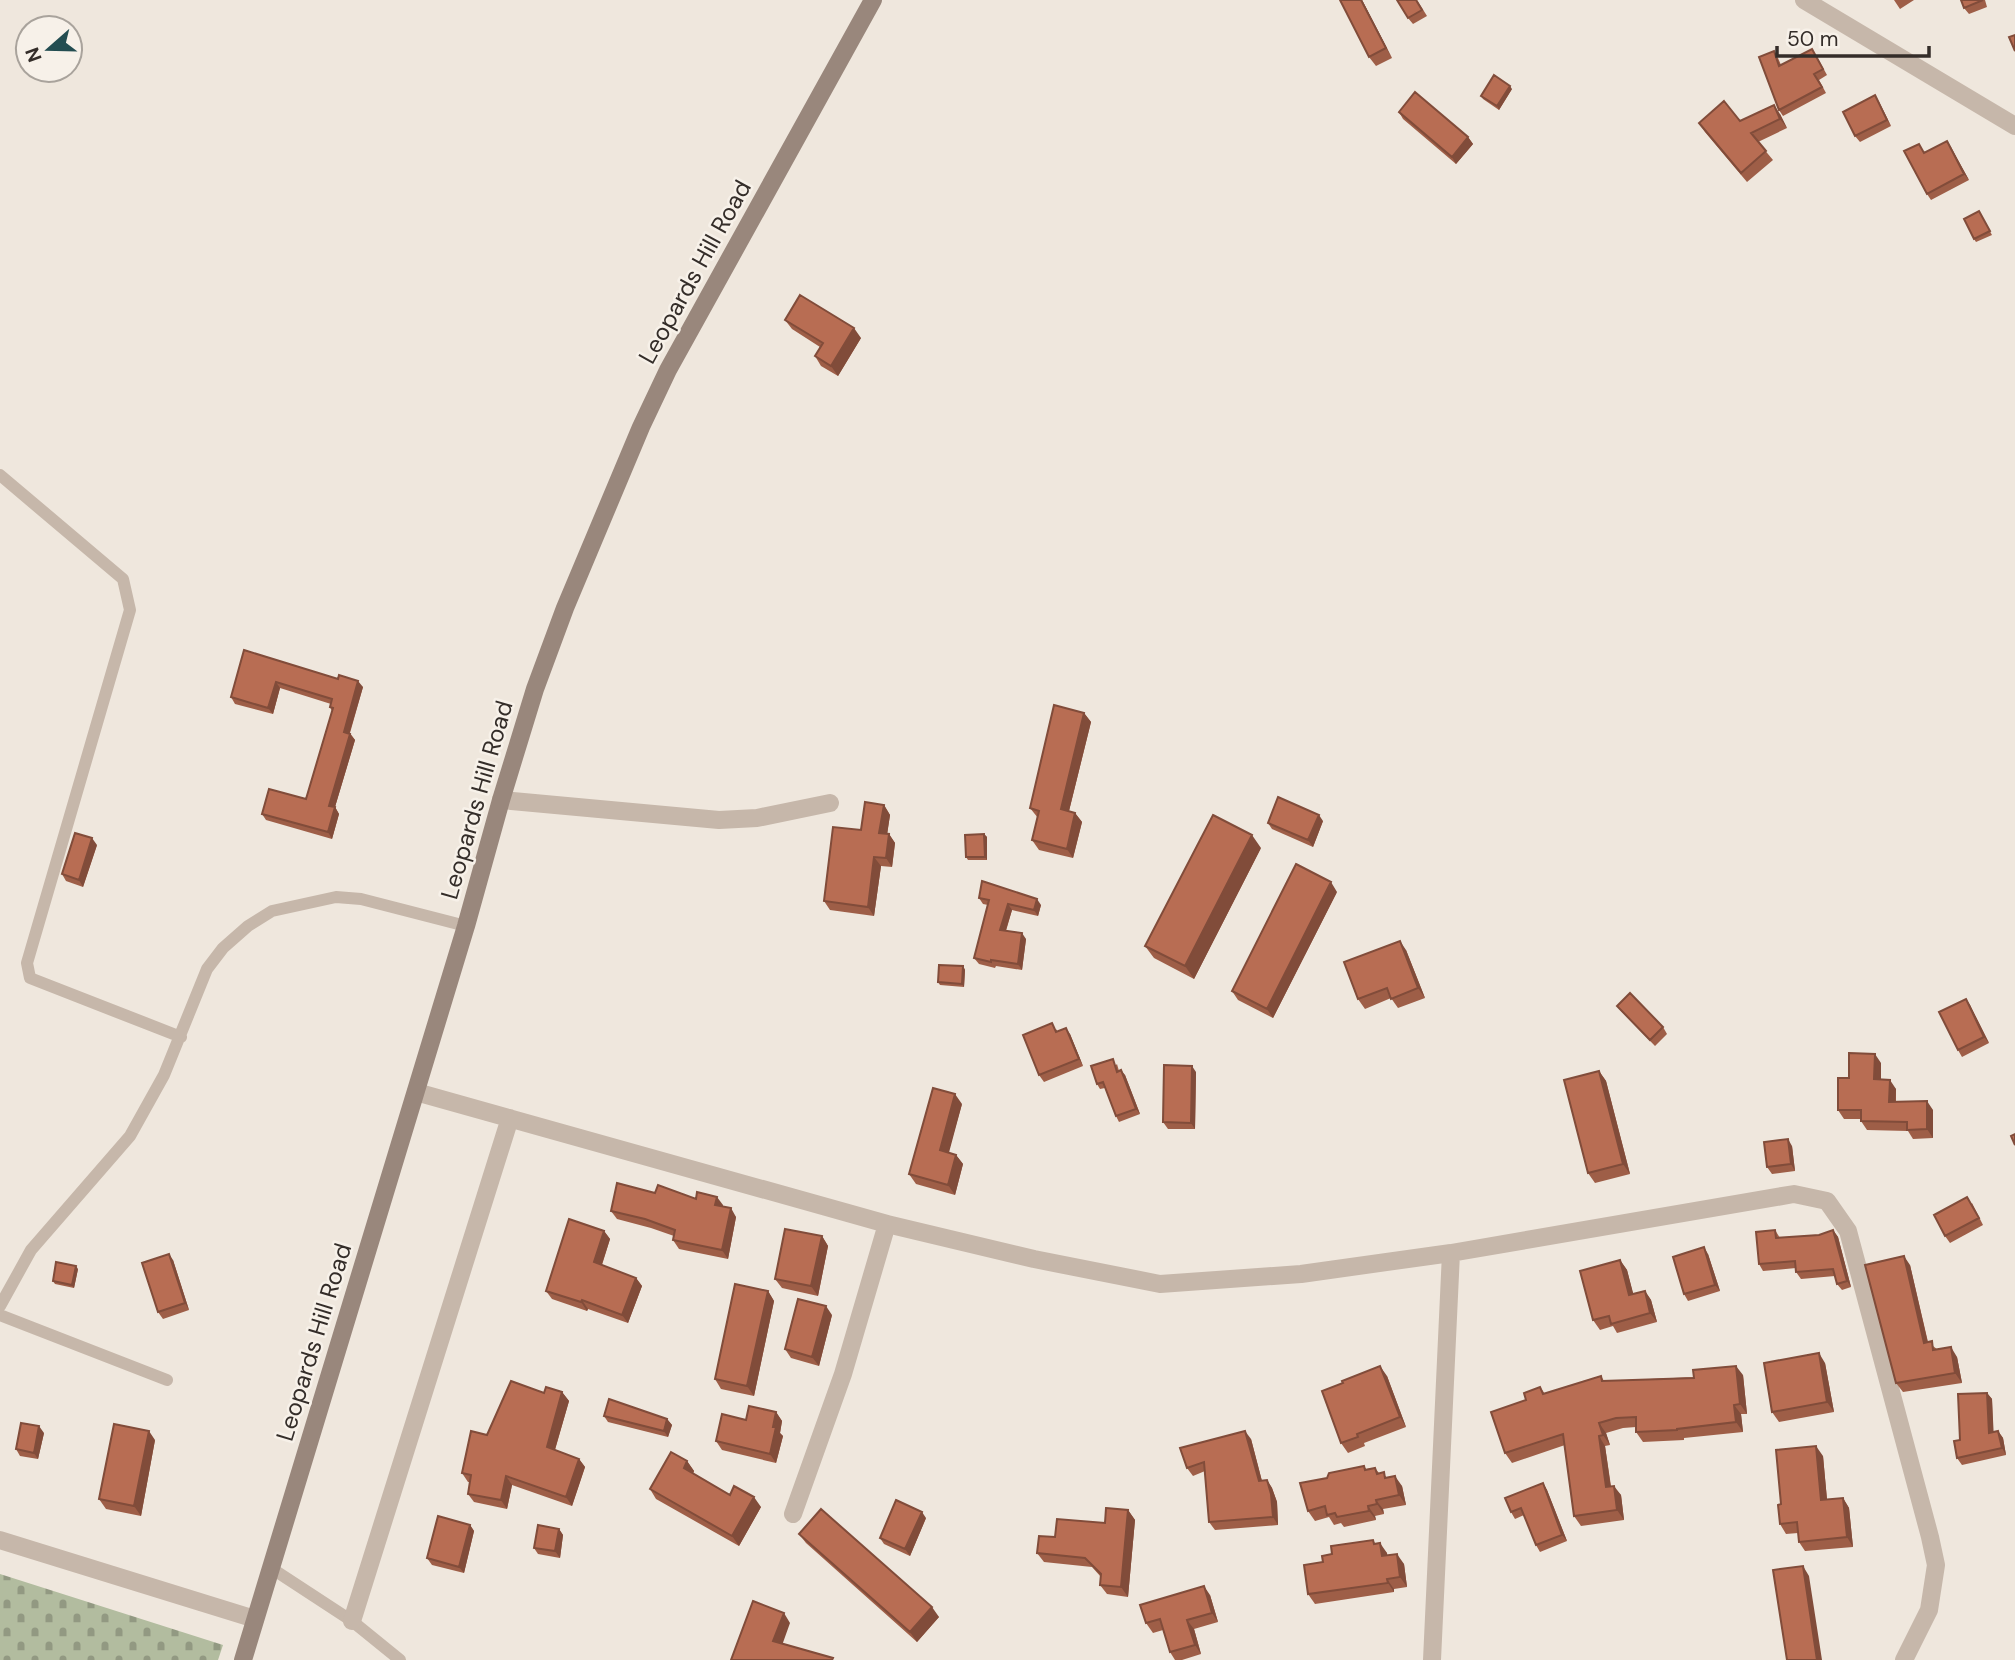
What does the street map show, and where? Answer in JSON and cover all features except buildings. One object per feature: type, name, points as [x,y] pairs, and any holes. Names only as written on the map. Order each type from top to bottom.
[{"type":"main road","name":"Leopards Hill Road","points":[[243,1660],[548,648],[668,370],[873,0]]},
{"type":"street","points":[[1804,0],[2015,126]]},
{"type":"street","points":[[501,800],[719,820],[757,818],[830,803]]},
{"type":"street","points":[[416,1092],[887,1224],[1034,1259],[1160,1284],[1301,1274],[1451,1254],[1794,1194],[1828,1201],[1848,1231],[1936,1565],[1929,1610],[1904,1660]]},
{"type":"street","points":[[352,1621],[510,1118]]},
{"type":"street","points":[[793,1514],[843,1374],[887,1224]]},
{"type":"street","points":[[1432,1660],[1451,1254]]},
{"type":"street","points":[[0,1540],[255,1619]]},
{"type":"lane","points":[[0,475],[123,579],[130,610],[27,963],[30,978],[181,1037]]},
{"type":"lane","points":[[0,1306],[31,1250],[130,1136],[164,1075],[207,969],[223,948],[248,926],[272,911],[336,897],[361,899],[466,926]]},
{"type":"lane","points":[[0,1315],[167,1380]]},
{"type":"lane","points":[[271,1567],[352,1621],[399,1658],[413,1660]]},
{"type":"green space","points":[[0,1574],[223,1645],[218,1660],[0,1660]]}]
